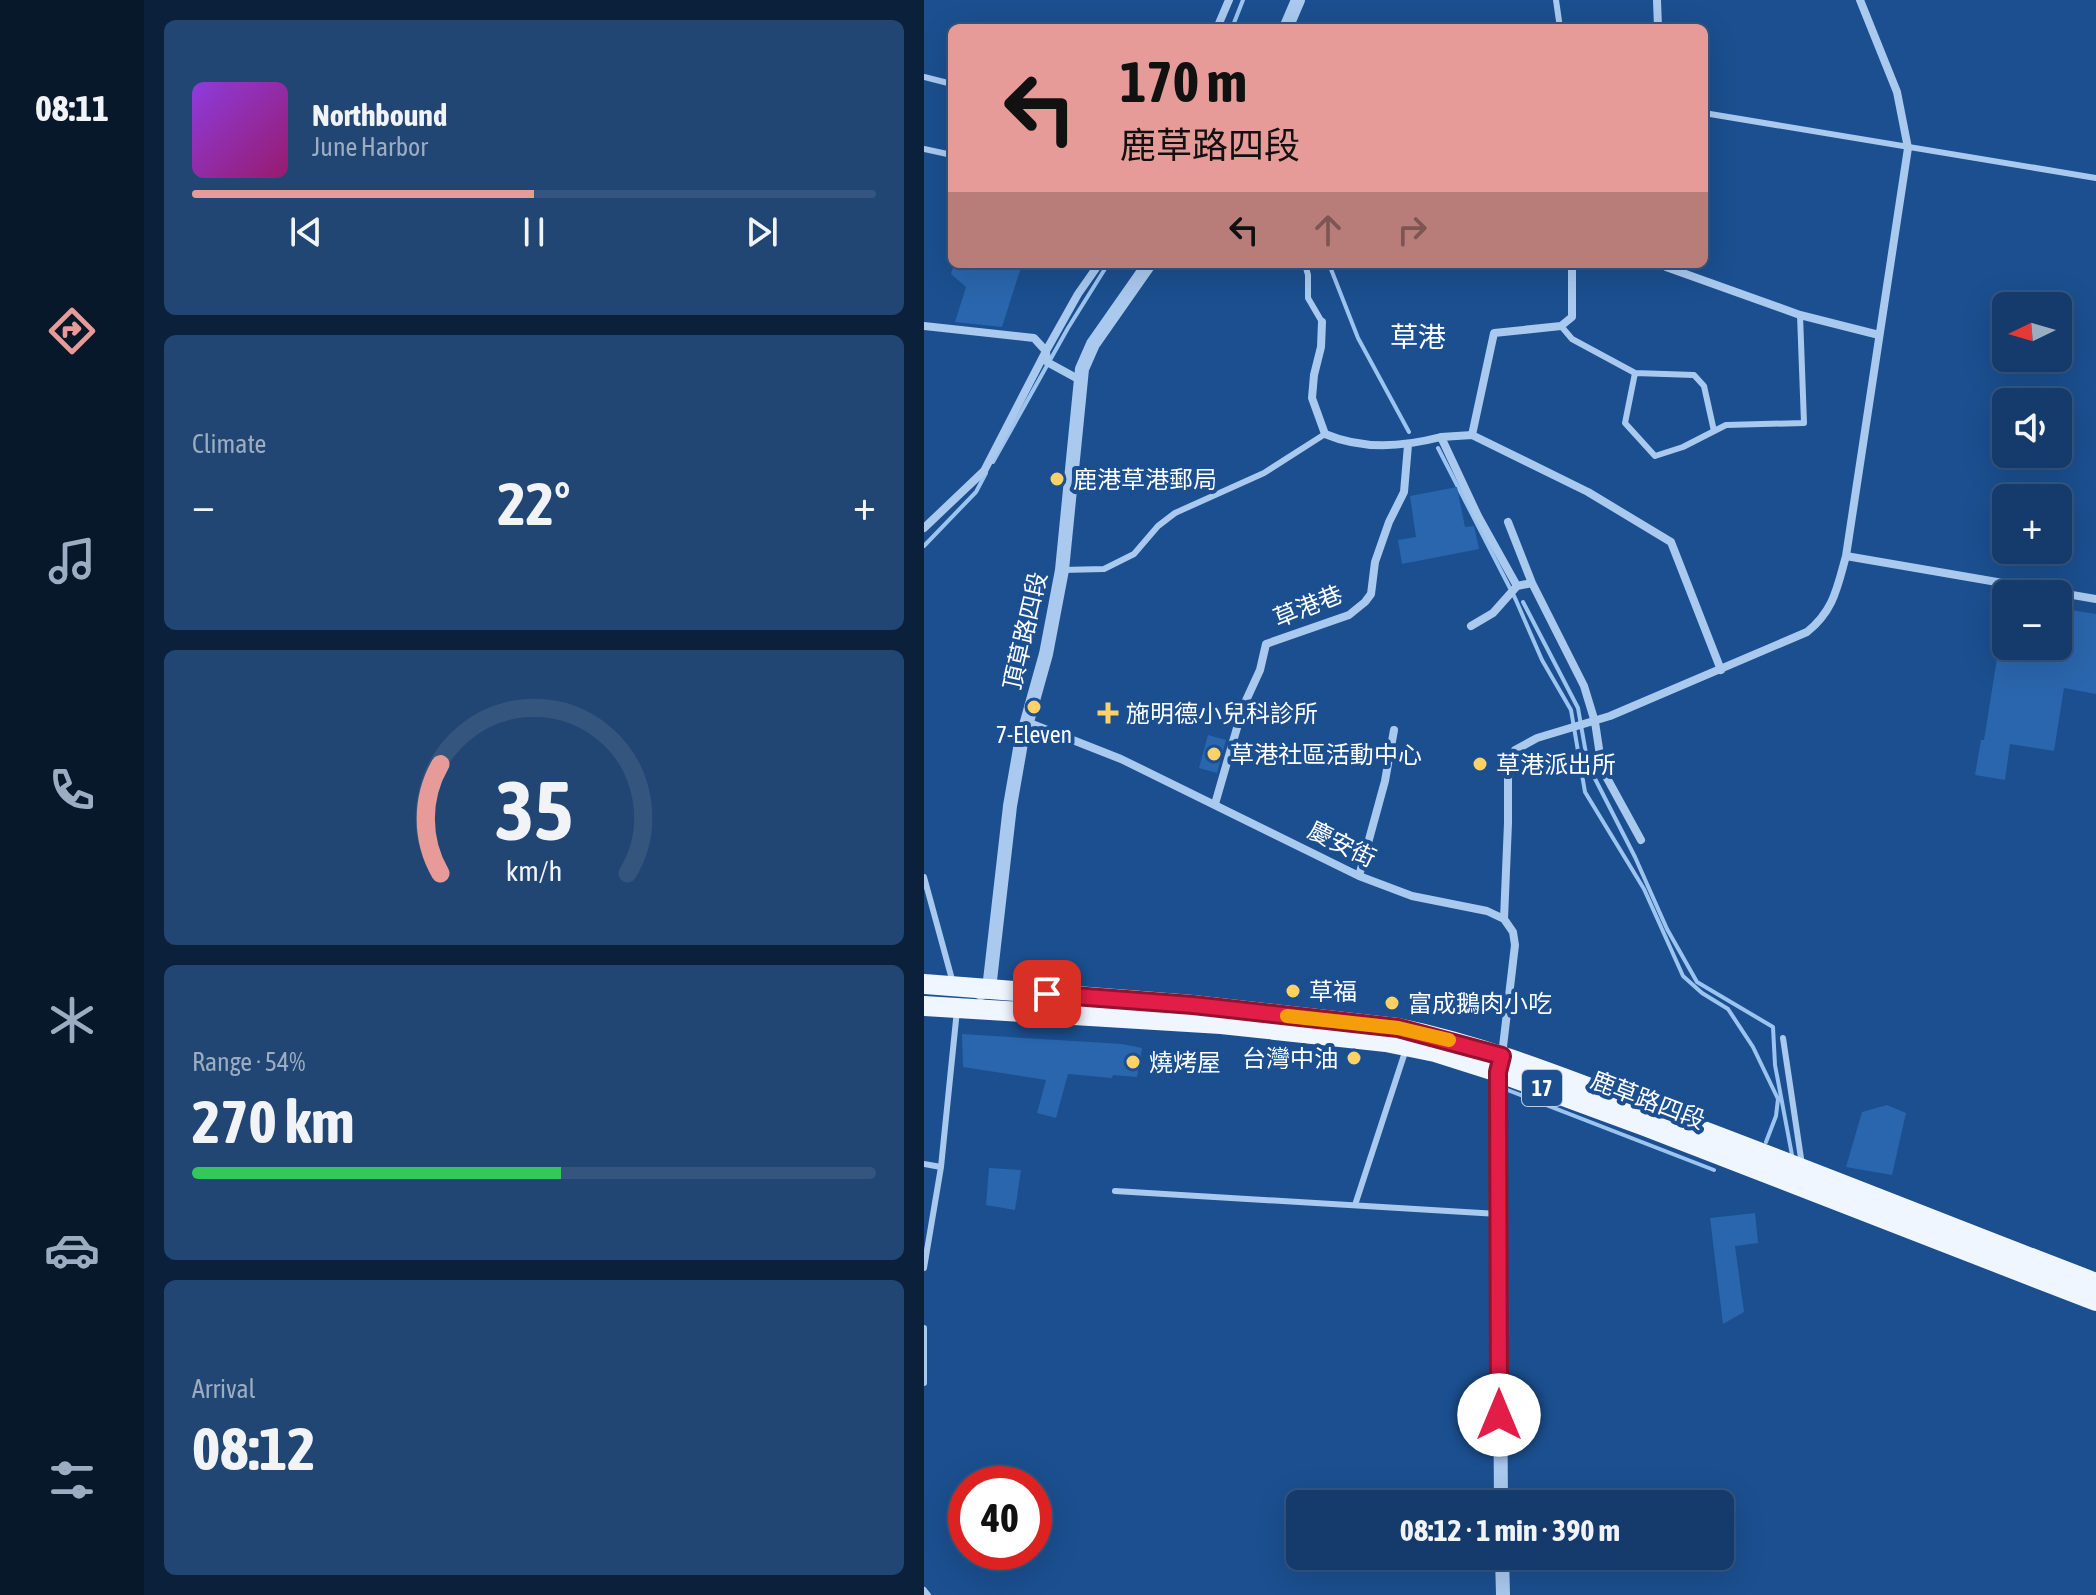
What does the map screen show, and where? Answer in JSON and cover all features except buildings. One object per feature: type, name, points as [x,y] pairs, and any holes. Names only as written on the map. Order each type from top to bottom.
[{"type":"main road","name":"鹿草路四段","points":[[924,984],[955,997],[1407,1046],[1500,1064],[1981,1248],[2096,1283]]},
{"type":"main road","name":"鹿草路四段","points":[[924,1006],[989,989],[1193,1005],[1398,1028],[1803,1168],[1981,1248]]},
{"type":"main road","name":"鹿草路四段","points":[[2018,1261],[2096,1301]]},
{"type":"street","points":[[1219,24],[1229,0]]},
{"type":"street","points":[[1288,24],[1298,0]]},
{"type":"street","points":[[1657,0],[1658,24]]},
{"type":"street","points":[[1501,1490],[1500,1064],[1515,945],[1513,932],[1504,919],[1509,765],[1515,750],[1537,738],[1591,723],[1807,632],[1822,620],[1832,604],[1846,556],[1908,148],[1897,92],[1860,0]]},
{"type":"street","points":[[924,528],[984,471],[1046,351],[1096,268]]},
{"type":"street","name":"頂草路四段","points":[[989,989],[1010,806],[1027,722],[1046,654],[1062,570],[1082,369],[1093,344],[1146,268]]},
{"type":"street","points":[[1472,435],[1494,333],[1561,326],[1572,317],[1572,268]]},
{"type":"street","points":[[1671,268],[1800,315],[1879,335]]},
{"type":"street","points":[[1322,322],[1312,398],[1325,434],[1366,445],[1408,445],[1441,437],[1472,435],[1588,492],[1671,542],[1721,670]]},
{"type":"street","points":[[924,326],[1034,338],[1046,351],[1047,362],[1080,380]]},
{"type":"street","points":[[1441,437],[1478,516],[1517,586]]},
{"type":"street","name":"草港巷","points":[[1215,804],[1243,707],[1260,670],[1266,644],[1349,615],[1371,594],[1375,562],[1404,492],[1408,445]]},
{"type":"street","points":[[1508,522],[1532,583],[1584,686],[1602,769],[1641,840]]},
{"type":"street","points":[[1846,556],[2096,599]]},
{"type":"street","points":[[1471,626],[1493,613],[1517,586],[1532,583]]},
{"type":"street","name":"慶安街","points":[[1027,722],[1121,759],[1359,876],[1412,896],[1487,911],[1504,919]]},
{"type":"street","points":[[1359,876],[1385,781],[1394,730]]},
{"type":"street","points":[[1502,1570],[1503,1595]]},
{"type":"lane","points":[[1556,0],[1559,24]]},
{"type":"lane","points":[[924,77],[948,83]]},
{"type":"lane","points":[[1708,114],[2096,178]]},
{"type":"lane","points":[[924,149],[948,154]]},
{"type":"lane","points":[[1306,268],[1308,298],[1322,322]]},
{"type":"lane","points":[[1635,373],[1625,423],[1655,456],[1683,447],[1726,425],[1804,423],[1800,315]]},
{"type":"lane","points":[[1561,326],[1572,339],[1635,373],[1694,375],[1704,386],[1714,431]]},
{"type":"lane","points":[[1062,570],[1104,569],[1134,554],[1158,526],[1175,513],[1264,473],[1325,434]]},
{"type":"lane","points":[[924,877],[955,997],[941,1167],[924,1268]]},
{"type":"lane","points":[[1783,1038],[1803,1168]]},
{"type":"lane","points":[[1355,1205],[1407,1046]]},
{"type":"lane","points":[[924,1164],[941,1167]]},
{"type":"lane","points":[[1115,1191],[1499,1214]]},
{"type":"lane","points":[[924,1328],[924,1383]]},
{"type":"lane","points":[[924,1590],[928,1595]]},
{"type":"waterway","points":[[1234,24],[1243,0]]},
{"type":"waterway","points":[[993,462],[1106,268]]},
{"type":"waterway","points":[[1331,268],[1358,338],[1409,432]]},
{"type":"waterway","points":[[1438,448],[1515,598],[1542,660],[1571,710],[1585,792],[1644,889],[1683,976],[1702,993],[1728,1009],[1753,1047],[1778,1099],[1776,1116],[1766,1142]]},
{"type":"waterway","points":[[924,546],[976,492],[986,473]]},
{"type":"waterway","points":[[1523,602],[1578,708],[1588,765],[1635,857],[1667,929],[1697,982],[1773,1027],[1775,1065],[1792,1155]]},
{"type":"waterway","points":[[1505,1128],[1505,1089],[1714,1170]]},
{"type":"slow traffic","points":[[1287,1016],[1398,1028],[1449,1040]]},
{"type":"place","name":"鹿港草港郵局","points":[[1057,479]]},
{"type":"place","name":"7-Eleven","points":[[1034,707]]},
{"type":"place","name":"施明德小兒科診所","points":[[1108,713]]},
{"type":"place","name":"草港社區活動中心","points":[[1214,754]]},
{"type":"place","name":"草港派出所","points":[[1480,764]]},
{"type":"place","name":"草福","points":[[1293,991]]},
{"type":"place","name":"富成鵝肉小吃","points":[[1392,1003]]},
{"type":"place","name":"台灣中油","points":[[1354,1058]]},
{"type":"place","name":"燒烤屋","points":[[1133,1062]]},
{"type":"district","name":"草港","points":[[1418,337]]},
{"type":"route","points":[[1047,994],[1193,1005],[1398,1028],[1502,1056],[1498,1072],[1499,1415]]}]
